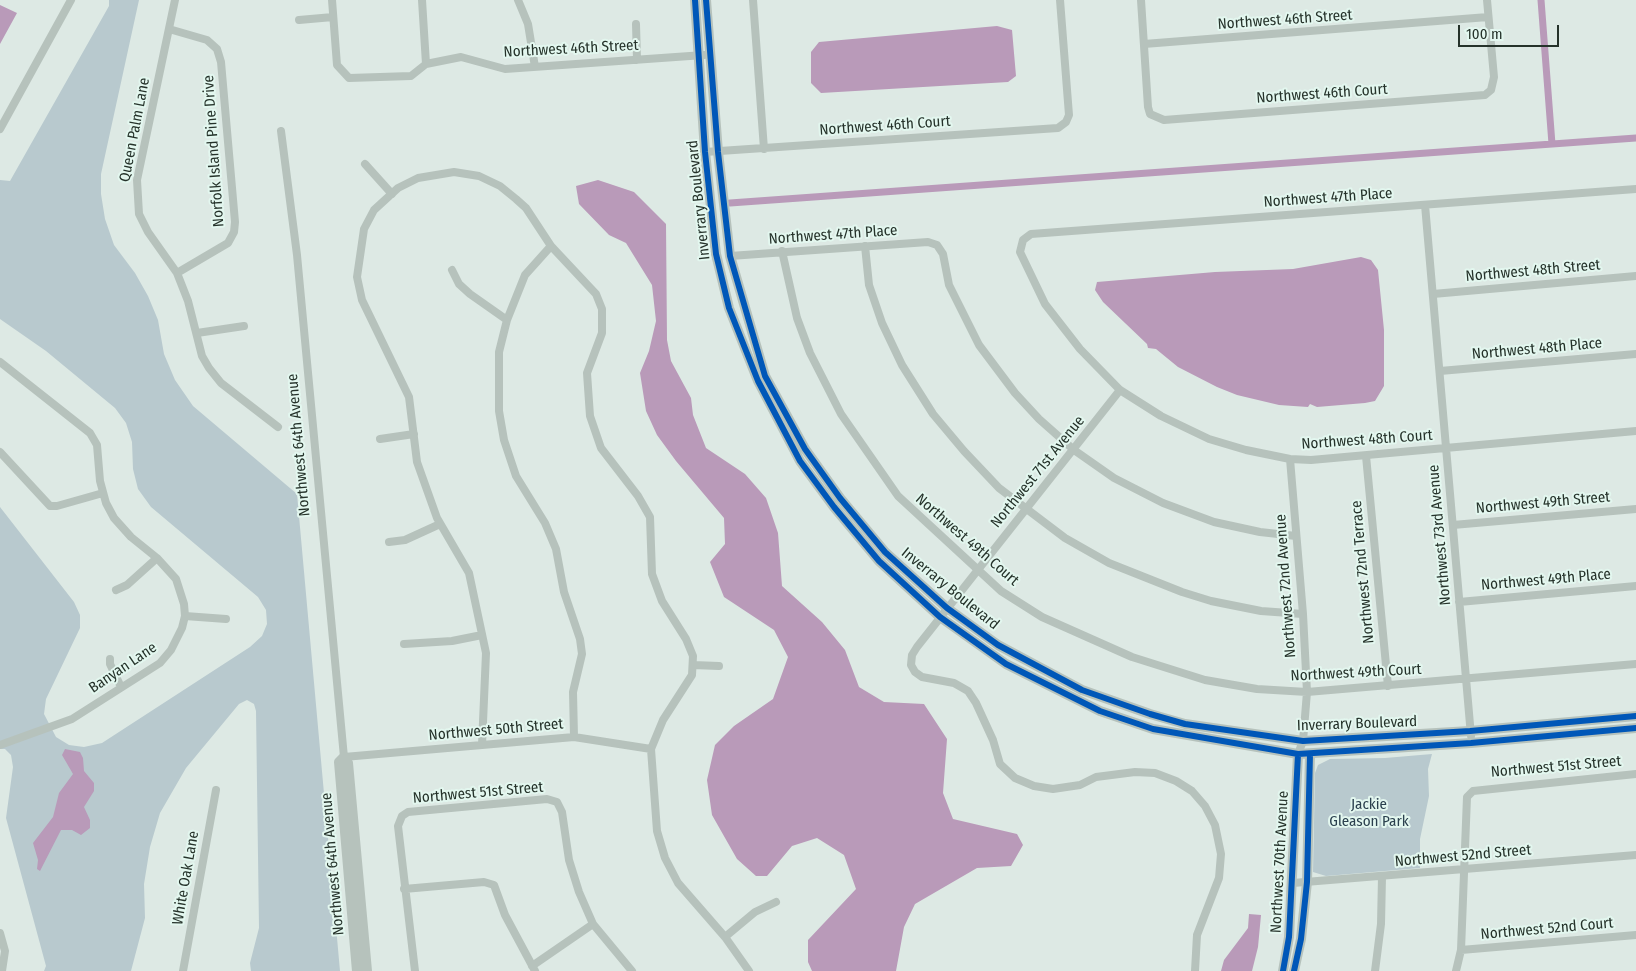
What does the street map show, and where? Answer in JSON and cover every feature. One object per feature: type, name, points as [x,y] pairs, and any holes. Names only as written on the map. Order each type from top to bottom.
[{"type":"street","points":[[0,129],[71,0]]},
{"type":"street","name":"Queen Palm Lane","points":[[175,0],[137,180],[136,194],[139,214],[148,232],[177,273],[188,301],[202,356],[221,383],[278,427]]},
{"type":"street","points":[[300,20],[333,18],[332,0]]},
{"type":"street","points":[[422,0],[426,64]]},
{"type":"street","points":[[518,0],[528,24],[536,67]]},
{"type":"street","name":"Inverrary Boulevard","points":[[695,0],[705,152],[716,254],[729,308],[758,381],[800,461],[834,507],[879,562],[940,617],[1006,664],[1100,711],[1152,729],[1298,754],[1471,743],[1636,728]]},
{"type":"street","name":"Inverrary Boulevard","points":[[706,0],[718,152],[730,256],[765,376],[805,450],[840,498],[885,552],[948,608],[998,645],[1082,690],[1185,724],[1303,741],[1470,731],[1636,716]]},
{"type":"street","points":[[753,0],[764,149]]},
{"type":"street","name":"Northwest 46th Court","points":[[705,152],[1058,128],[1066,122],[1070,115],[1060,0]]},
{"type":"street","points":[[1141,0],[1144,44]]},
{"type":"street","points":[[1487,0],[1488,17]]},
{"type":"street","name":"Northwest 46th Street","points":[[1144,44],[1488,17]]},
{"type":"street","name":"Northwest 46th Court","points":[[1144,44],[1148,107],[1154,117],[1164,120],[1485,95],[1491,90],[1494,78],[1488,17]]},
{"type":"street","name":"Northwest 46th Street","points":[[333,18],[337,65],[349,78],[411,76],[426,64],[461,57],[505,69],[710,55]]},
{"type":"street","points":[[636,24],[637,60]]},
{"type":"street","name":"Norfolk Island Pine Drive","points":[[169,29],[207,40],[217,50],[221,62],[235,222],[234,232],[228,243],[177,273]]},
{"type":"street","name":"Northwest 64th Avenue","points":[[281,131],[298,264],[344,757],[348,763],[367,971]]},
{"type":"street","points":[[365,164],[392,194]]},
{"type":"street","points":[[482,744],[486,665],[482,635],[469,574],[440,524],[417,462],[409,397],[362,300],[357,277],[364,229],[374,210],[398,188],[418,178],[454,172],[479,176],[500,186],[521,204],[551,246],[596,294],[602,309],[602,333],[586,373],[590,416],[601,448],[638,496],[650,517],[652,574],[662,601],[686,639],[693,656],[692,675],[663,720],[651,749],[657,831],[664,858],[678,883],[725,937],[749,971]]},
{"type":"street","name":"Northwest 47th Place","points":[[1023,240],[1032,234],[1636,189]]},
{"type":"street","name":"Northwest 73rd Avenue","points":[[1425,205],[1471,743]]},
{"type":"street","name":"Northwest 48th Court","points":[[1023,240],[1020,252],[1044,304],[1080,349],[1120,390],[1161,416],[1209,439],[1246,450],[1290,459],[1312,460],[1636,431]]},
{"type":"street","name":"Northwest 47th Place","points":[[730,256],[928,242],[937,245],[943,254],[949,284],[979,345],[1015,393],[1039,419],[1074,450]]},
{"type":"street","points":[[551,246],[524,275],[507,320],[499,352],[499,411],[504,440],[516,476],[545,522],[556,548],[564,592],[580,639],[582,654],[573,692],[574,737]]},
{"type":"street","points":[[865,246],[874,300],[882,323],[902,365],[933,414],[999,488],[1065,538],[1109,563],[1182,592],[1261,610],[1303,614]]},
{"type":"street","name":"Northwest 49th Court","points":[[782,251],[797,318],[806,345],[841,414],[898,496],[1001,591],[1042,617],[1132,657],[1205,680],[1257,689],[1307,692],[1636,664]]},
{"type":"street","points":[[452,270],[459,284],[507,320]]},
{"type":"street","name":"Northwest 48th Street","points":[[1433,294],[1636,276]]},
{"type":"street","points":[[197,333],[244,326]]},
{"type":"street","name":"Northwest 48th Place","points":[[1440,371],[1636,354]]},
{"type":"street","name":"Banyan Lane","points":[[0,362],[90,433],[97,445],[103,492],[114,518],[131,537],[157,558],[176,579],[184,604],[182,628],[172,650],[160,663],[72,719],[0,745]]},
{"type":"street","name":"Northwest 71st Avenue","points":[[1120,390],[940,617],[912,655],[911,666],[922,677],[954,683],[968,691],[976,703],[993,740],[1000,764],[1015,778],[1034,786],[1053,789],[1080,785],[1096,777],[1135,772],[1155,773],[1176,781],[1192,791],[1206,806],[1215,825],[1220,854],[1219,878],[1197,935],[1195,971]]},
{"type":"street","points":[[380,440],[414,434]]},
{"type":"street","points":[[1074,450],[1114,478],[1164,503],[1214,522],[1260,532],[1296,536]]},
{"type":"street","points":[[0,452],[50,506],[57,506],[103,492]]},
{"type":"street","name":"Northwest 72nd Terrace","points":[[1366,456],[1388,686]]},
{"type":"street","name":"Northwest 72nd Avenue","points":[[1290,459],[1303,614],[1307,692],[1303,741],[1298,754]]},
{"type":"street","name":"Northwest 49th Street","points":[[1453,525],[1636,509]]},
{"type":"street","points":[[390,542],[405,540],[440,524]]},
{"type":"street","points":[[116,590],[127,585],[157,558]]},
{"type":"street","name":"Northwest 49th Place","points":[[1459,602],[1636,586]]},
{"type":"street","points":[[184,616],[226,619]]},
{"type":"street","points":[[404,644],[452,641],[482,635]]},
{"type":"street","points":[[110,659],[110,664],[121,687]]},
{"type":"street","points":[[693,665],[719,666]]},
{"type":"street","name":"Northwest 50th Street","points":[[344,757],[574,737],[651,749]]},
{"type":"street","points":[[1303,741],[1310,754]]},
{"type":"street","name":"Northwest 70th Avenue","points":[[1283,971],[1289,937],[1293,883],[1298,754]]},
{"type":"street","name":"Northwest 70th Avenue","points":[[1294,971],[1307,882],[1310,754]]},
{"type":"street","name":"Northwest 64th Avenue","points":[[344,757],[338,762],[357,971]]},
{"type":"street","name":"Northwest 51st Street","points":[[1464,870],[1468,798],[1478,788],[1636,774]]},
{"type":"street","name":"White Oak Lane","points":[[183,971],[216,790]]},
{"type":"street","name":"Northwest 51st Street","points":[[404,890],[398,826],[402,816],[408,812],[547,799],[557,802],[562,812],[570,860],[593,924]]},
{"type":"street","name":"Northwest 52nd Street","points":[[1293,883],[1636,855]]},
{"type":"street","points":[[1456,971],[1461,950],[1464,870]]},
{"type":"street","points":[[1375,971],[1381,924],[1382,877]]},
{"type":"street","points":[[415,971],[404,890],[484,882],[494,885],[505,915],[533,968],[593,924],[632,971]]},
{"type":"street","points":[[725,937],[755,912],[766,905],[776,902]]},
{"type":"street","points":[[0,933],[5,951],[2,971]]},
{"type":"street","name":"Northwest 52nd Court","points":[[1461,950],[1636,935]]},
{"type":"green space","points":[[109,0],[139,0],[101,174],[101,194],[105,219],[114,245],[135,273],[148,296],[158,320],[164,354],[175,380],[193,406],[297,494],[340,971],[251,971],[250,963],[259,928],[256,711],[254,704],[247,700],[239,704],[186,768],[160,813],[150,847],[144,884],[145,918],[131,971],[44,971],[46,966],[6,818],[13,767],[11,755],[5,749],[0,749],[0,507],[74,602],[80,615],[80,628],[46,699],[44,714],[56,737],[69,745],[84,747],[102,743],[250,647],[262,636],[267,624],[266,610],[258,597],[151,507],[138,489],[133,469],[132,442],[126,423],[115,408],[46,351],[0,319],[0,180],[10,181],[109,6]]},
{"type":"green space","name":"Jackie Gleason Park","points":[[1432,754],[1428,769],[1429,796],[1420,839],[1420,868],[1326,876],[1313,872],[1315,773],[1318,765],[1330,759],[1385,758]]},
{"type":"shaded area","points":[[0,5],[17,13],[0,44]]},
{"type":"shaded area","points":[[997,26],[1012,30],[1016,76],[1008,82],[821,93],[811,83],[811,52],[819,42]]},
{"type":"shaded area","points":[[598,180],[634,192],[666,224],[667,340],[671,361],[691,398],[693,415],[706,448],[745,474],[766,498],[778,533],[782,586],[822,622],[845,650],[859,687],[884,702],[924,704],[947,739],[943,793],[953,819],[1017,834],[1023,845],[1011,866],[977,868],[915,904],[904,927],[896,971],[812,971],[808,962],[808,940],[856,889],[844,855],[817,838],[792,846],[767,876],[756,876],[737,859],[712,815],[707,780],[715,745],[734,726],[773,699],[788,657],[774,630],[724,597],[710,562],[725,544],[724,518],[676,461],[657,435],[646,411],[640,373],[649,351],[656,321],[652,285],[626,243],[609,235],[579,204],[576,186]]},
{"type":"shaded area","points":[[1361,257],[1371,260],[1378,270],[1384,330],[1384,386],[1375,401],[1365,403],[1317,407],[1310,404],[1308,407],[1279,405],[1237,395],[1217,387],[1178,367],[1156,349],[1148,348],[1147,344],[1103,302],[1095,290],[1097,282],[1215,272],[1293,269]]},
{"type":"shaded area","points":[[65,749],[80,752],[83,758],[84,771],[94,783],[94,791],[84,807],[90,820],[90,828],[81,835],[72,830],[61,830],[40,871],[37,869],[38,860],[33,843],[53,817],[59,793],[73,774],[62,755]]},
{"type":"shaded area","points":[[1249,914],[1261,915],[1258,947],[1252,971],[1221,971],[1224,960],[1248,928]]},
{"type":"waterway","points":[[1541,0],[1552,144]]},
{"type":"waterway","points":[[730,203],[1636,138]]},
{"type":"cycle path","points":[[695,0],[705,152],[716,254],[729,308],[758,381],[800,461],[834,507],[879,561],[940,617],[1006,664],[1100,711],[1153,729],[1298,754],[1471,743],[1636,728]]},
{"type":"cycle path","points":[[706,0],[718,152],[730,256],[765,376],[805,449],[840,498],[885,552],[947,608],[998,645],[1082,690],[1185,724],[1303,741],[1470,731],[1636,716]]},
{"type":"cycle path","points":[[1283,971],[1289,937],[1298,754]]},
{"type":"cycle path","points":[[1294,971],[1301,939],[1307,882],[1310,754]]}]
